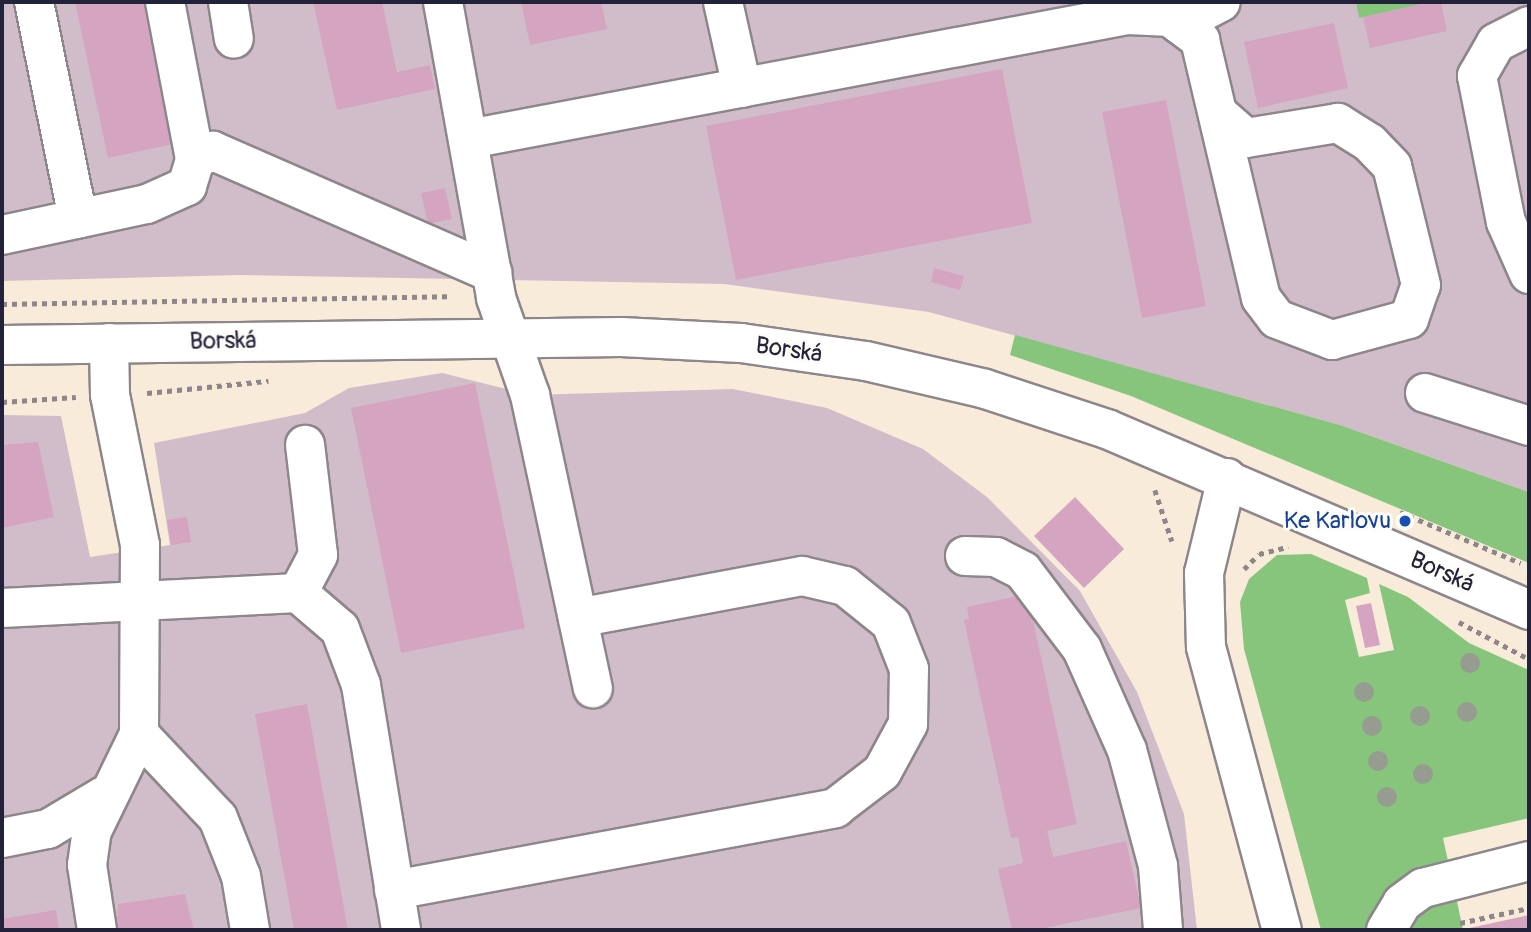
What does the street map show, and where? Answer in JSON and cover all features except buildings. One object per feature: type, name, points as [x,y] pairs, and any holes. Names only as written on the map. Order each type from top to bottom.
[{"type":"street","points":[[34,2],[78,219]]},
{"type":"street","points":[[2,235],[147,204],[187,186],[195,159],[165,2]]},
{"type":"street","points":[[228,2],[234,39]]},
{"type":"street","points":[[443,2],[494,285],[530,395],[593,688]]},
{"type":"street","points":[[723,2],[743,88]]},
{"type":"street","points":[[1178,24],[1221,2]]},
{"type":"street","points":[[469,139],[1128,15],[1170,17],[1200,40],[1221,116],[1261,298],[1277,319],[1332,340],[1409,319],[1421,285],[1392,166],[1377,151],[1338,123],[1246,138],[1221,116]]},
{"type":"street","points":[[1529,26],[1496,43],[1477,76],[1506,222],[1529,274]]},
{"type":"street","points":[[195,159],[213,150],[494,285]]},
{"type":"street","name":"Borská","points":[[2,345],[510,336],[741,344],[866,361],[985,389],[1227,478],[1529,610]]},
{"type":"street","points":[[97,930],[87,865],[105,794],[139,734],[140,545],[110,395],[109,343]]},
{"type":"street","points":[[1425,393],[1529,426]]},
{"type":"street","points":[[298,593],[318,555],[305,445]]},
{"type":"street","points":[[1227,478],[1189,571],[1212,689],[1282,930]]},
{"type":"street","points":[[965,556],[996,556],[1023,571],[1082,649],[1127,750],[1158,866],[1163,930]]},
{"type":"street","points":[[394,890],[835,808],[882,772],[908,724],[909,669],[891,623],[845,586],[802,576],[578,618]]},
{"type":"street","points":[[2,608],[298,593],[340,629],[361,685],[401,930]]},
{"type":"street","points":[[139,734],[218,818],[241,876],[250,930]]},
{"type":"street","points":[[2,838],[48,829],[105,794]]},
{"type":"street","points":[[1386,930],[1402,903],[1423,888],[1529,861]]},
{"type":"path","points":[[2,304],[494,285]]},
{"type":"path","points":[[2,402],[110,395]]},
{"type":"path","points":[[1150,485],[1171,524],[1189,571],[1235,579],[1259,554],[1302,548]]},
{"type":"path","points":[[1452,617],[1480,639],[1529,659]]},
{"type":"path","points":[[1460,923],[1529,908]]},
{"type":"shaded area","points":[[2,2],[1529,2],[1529,492],[1340,425],[929,312],[724,284],[240,275],[2,281]]},
{"type":"shaded area","points":[[442,373],[530,395],[733,389],[827,408],[923,449],[987,497],[1080,591],[1137,692],[1184,814],[1197,930],[2,930],[2,415],[61,416],[90,557],[170,545],[154,443],[305,413],[349,388]]},
{"type":"green space","points":[[1356,2],[1431,2],[1359,18]]},
{"type":"green space","points":[[1015,335],[1340,425],[1529,492],[1529,563],[1131,396],[1010,355]]},
{"type":"green space","points":[[1311,554],[1367,578],[1370,593],[1345,600],[1359,657],[1394,650],[1379,584],[1408,597],[1469,643],[1529,670],[1529,818],[1443,838],[1448,861],[1415,874],[1372,930],[1321,930],[1244,649],[1240,602],[1249,579],[1277,555]]},
{"type":"green space","points":[[1455,892],[1463,930],[1406,930],[1428,903]]},
{"type":"place","name":"Ke Karlovu","points":[[1405,521]]}]
